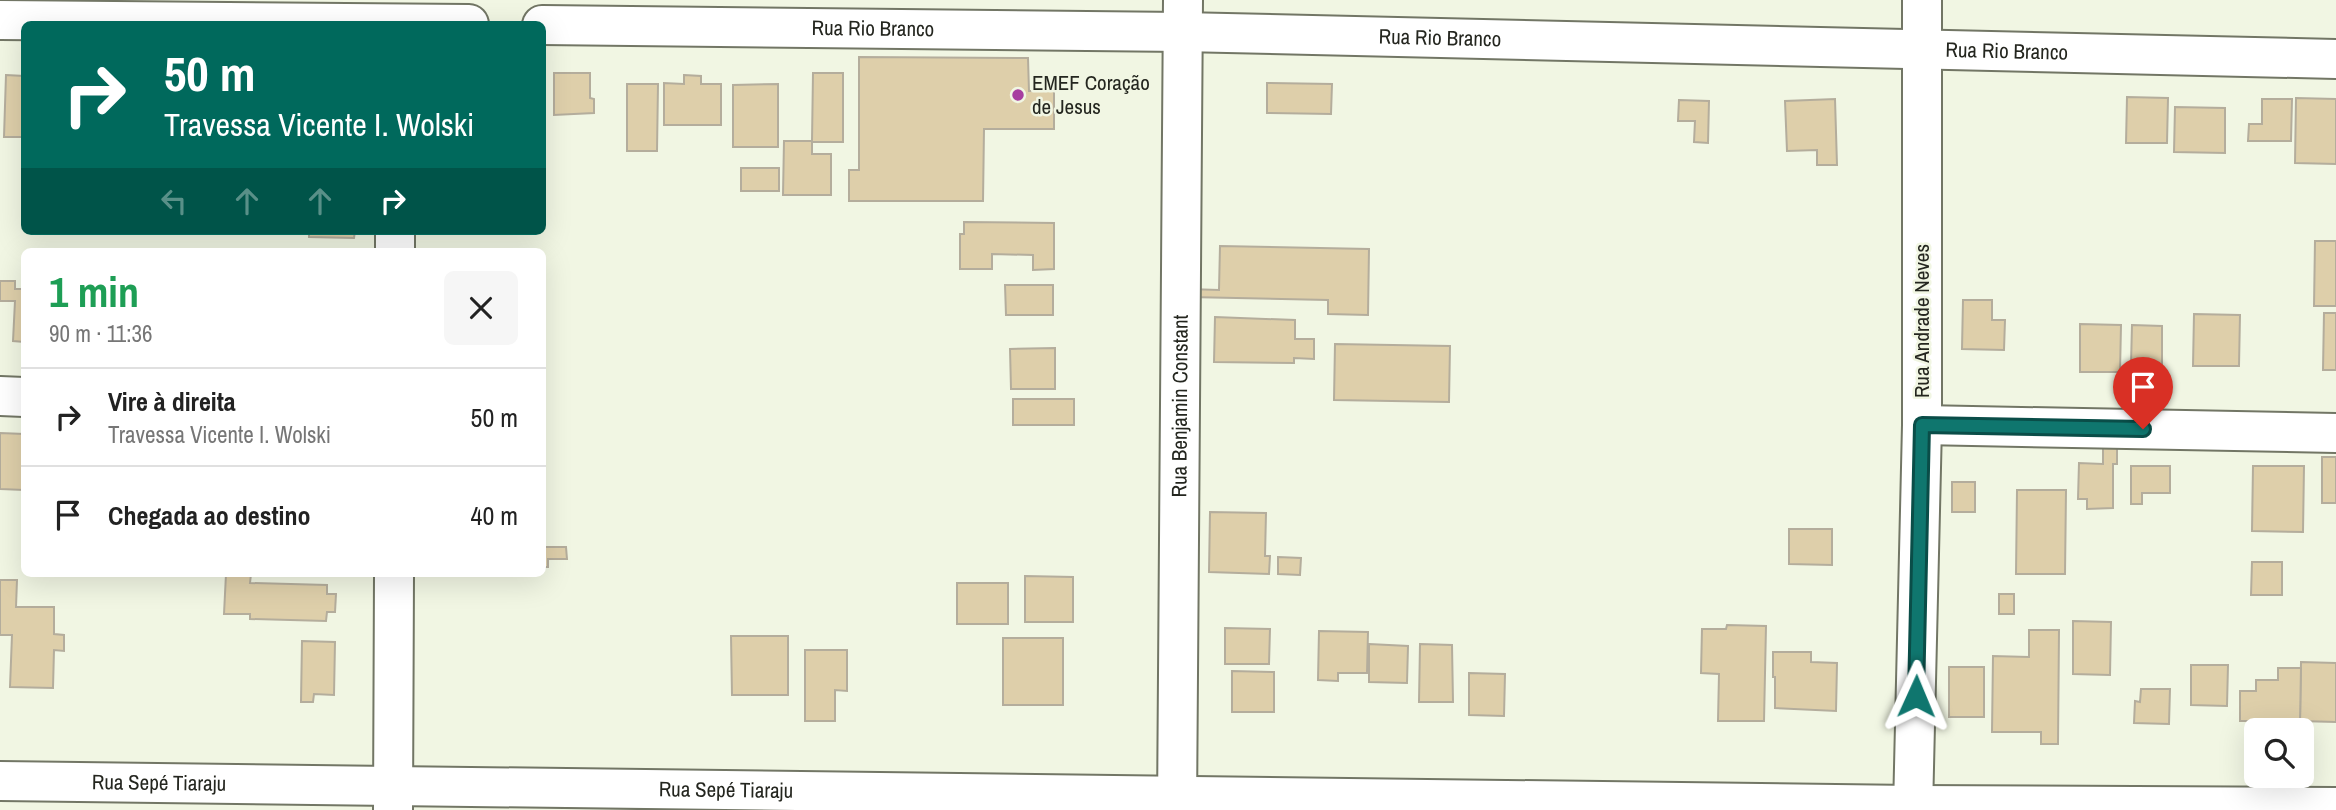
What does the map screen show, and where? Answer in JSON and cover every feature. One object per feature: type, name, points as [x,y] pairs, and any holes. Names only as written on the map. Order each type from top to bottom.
[{"type":"street","points":[[396,21],[397,0]]},
{"type":"street","name":"Rua Andrade Neves","points":[[1913,808],[1922,425],[1922,0]]},
{"type":"street","name":"Rua Rio Branco","points":[[546,25],[1183,16],[1922,48],[2336,59]]},
{"type":"street","name":"Rua Benjamin Constant","points":[[1177,803],[1183,16]]},
{"type":"street","points":[[0,20],[99,21]]},
{"type":"street","points":[[0,396],[21,397]]},
{"type":"street","points":[[1922,425],[2336,433]]},
{"type":"street","points":[[393,798],[394,577]]},
{"type":"street","name":"Rua Sepé Tiaraju","points":[[0,781],[393,798],[1913,808],[2336,807]]},
{"type":"building","points":[[859,57],[1028,58],[1029,91],[1054,91],[1054,129],[984,129],[983,201],[849,201],[849,170],[859,170]]},
{"type":"building","points":[[554,73],[590,73],[590,98],[594,99],[594,113],[554,115]]},
{"type":"building","points":[[813,73],[843,73],[843,142],[812,142],[812,154],[831,154],[831,195],[783,195],[784,141],[812,141]]},
{"type":"building","points":[[6,75],[21,76],[21,137],[4,137]]},
{"type":"building","points":[[684,75],[701,76],[701,84],[721,84],[721,125],[664,125],[664,83],[684,84]]},
{"type":"building","points":[[1267,83],[1332,84],[1331,114],[1267,113]]},
{"type":"building","points":[[627,84],[658,84],[657,151],[627,151]]},
{"type":"building","points":[[778,84],[778,147],[733,147],[733,85]]},
{"type":"building","points":[[2127,97],[2168,98],[2167,143],[2126,143]]},
{"type":"building","points":[[2296,98],[2336,99],[2336,164],[2295,163]]},
{"type":"building","points":[[1835,99],[1837,165],[1817,165],[1817,150],[1787,151],[1785,101]]},
{"type":"building","points":[[2262,99],[2292,99],[2291,141],[2248,141],[2249,124],[2262,124]]},
{"type":"building","points":[[1679,100],[1709,101],[1708,143],[1694,142],[1695,121],[1678,121]]},
{"type":"building","points":[[2175,107],[2225,108],[2225,153],[2174,152]]},
{"type":"building","points":[[741,168],[779,168],[779,191],[741,191]]},
{"type":"building","points":[[964,222],[1054,223],[1054,269],[1033,270],[1033,255],[992,254],[992,269],[960,269],[960,234],[964,234]]},
{"type":"building","points":[[309,235],[354,235],[354,238]]},
{"type":"building","points":[[2315,241],[2336,241],[2336,306],[2314,306]]},
{"type":"building","points":[[1220,246],[1369,249],[1368,315],[1328,314],[1328,300],[1189,297],[1189,289],[1219,290]]},
{"type":"building","points":[[0,281],[15,281],[15,289],[21,289],[21,342],[13,341],[15,301],[0,301]]},
{"type":"building","points":[[1005,285],[1053,285],[1053,315],[1006,315]]},
{"type":"building","points":[[1963,300],[1992,300],[1992,320],[2005,320],[2004,350],[1962,349]]},
{"type":"building","points":[[2324,313],[2336,313],[2336,370],[2323,370]]},
{"type":"building","points":[[2194,314],[2240,315],[2239,366],[2193,366]]},
{"type":"building","points":[[1215,317],[1295,320],[1295,339],[1314,339],[1314,359],[1294,358],[1294,363],[1214,362]]},
{"type":"building","points":[[2080,324],[2121,325],[2120,372],[2080,372]]},
{"type":"building","points":[[2132,325],[2162,326],[2162,366],[2131,365]]},
{"type":"building","points":[[1335,344],[1450,346],[1449,402],[1334,400]]},
{"type":"building","points":[[1055,348],[1055,389],[1011,389],[1010,349]]},
{"type":"building","points":[[1013,399],[1074,399],[1074,425],[1013,425]]},
{"type":"building","points":[[0,433],[21,434],[21,490],[0,489]]},
{"type":"building","points":[[2103,442],[2117,443],[2117,464],[2113,464],[2113,508],[2087,509],[2087,499],[2078,499],[2079,463],[2103,464]]},
{"type":"building","points":[[2322,457],[2336,457],[2336,503],[2322,503]]},
{"type":"building","points":[[2131,466],[2170,466],[2170,493],[2142,493],[2142,504],[2131,504]]},
{"type":"building","points":[[2253,466],[2304,466],[2303,532],[2252,531]]},
{"type":"building","points":[[1952,482],[1975,482],[1975,512],[1952,512]]},
{"type":"building","points":[[2017,490],[2066,490],[2065,574],[2016,574]]},
{"type":"building","points":[[1210,512],[1266,513],[1265,556],[1270,556],[1269,574],[1209,572]]},
{"type":"building","points":[[1789,529],[1832,529],[1832,565],[1789,564]]},
{"type":"building","points":[[546,547],[566,547],[567,559],[548,559],[548,567]]},
{"type":"building","points":[[1278,557],[1301,558],[1300,575],[1278,574]]},
{"type":"building","points":[[2252,562],[2282,562],[2282,595],[2251,595]]},
{"type":"building","points":[[1025,576],[1073,577],[1073,622],[1025,622]]},
{"type":"building","points":[[226,577],[251,577],[250,583],[327,585],[327,594],[336,594],[335,612],[327,612],[326,621],[250,619],[250,614],[224,614]]},
{"type":"building","points":[[0,580],[17,580],[16,607],[54,607],[54,634],[64,635],[64,651],[54,650],[53,688],[10,687],[12,635],[0,635]]},
{"type":"building","points":[[957,583],[1008,583],[1008,624],[957,624]]},
{"type":"building","points":[[1999,594],[2014,594],[2014,614],[1999,614]]},
{"type":"building","points":[[2073,621],[2111,622],[2110,675],[2073,674]]},
{"type":"building","points":[[1727,625],[1766,626],[1764,721],[1718,721],[1719,674],[1701,673],[1702,629],[1726,629]]},
{"type":"building","points":[[1225,628],[1270,629],[1269,664],[1225,664]]},
{"type":"building","points":[[2029,630],[2059,630],[2058,744],[2041,744],[2041,732],[1992,732],[1993,656],[2029,657]]},
{"type":"building","points":[[1319,631],[1368,632],[1367,673],[1338,673],[1338,681],[1318,680]]},
{"type":"building","points":[[731,636],[788,636],[788,695],[732,695]]},
{"type":"building","points":[[1003,638],[1063,638],[1063,705],[1003,705]]},
{"type":"building","points":[[302,641],[335,642],[334,695],[314,694],[313,702],[301,702]]},
{"type":"building","points":[[1369,644],[1408,646],[1407,683],[1369,682]]},
{"type":"building","points":[[1420,644],[1452,645],[1453,702],[1419,702]]},
{"type":"building","points":[[805,650],[847,650],[847,691],[835,690],[835,721],[805,721]]},
{"type":"building","points":[[1773,652],[1811,652],[1811,662],[1837,663],[1836,711],[1775,708]]},
{"type":"building","points":[[2301,662],[2336,663],[2336,722],[2300,718]]},
{"type":"building","points":[[2191,665],[2228,665],[2227,706],[2191,705]]},
{"type":"building","points":[[1949,667],[1984,667],[1984,717],[1949,717]]},
{"type":"building","points":[[2278,668],[2301,668],[2300,718],[2244,718],[2244,721],[2240,721],[2240,691],[2256,691],[2256,680],[2278,680]]},
{"type":"building","points":[[1232,671],[1274,672],[1274,712],[1232,712]]},
{"type":"building","points":[[1469,673],[1505,674],[1504,716],[1469,715]]},
{"type":"building","points":[[2141,689],[2170,689],[2169,724],[2134,723],[2135,701],[2140,702]]},
{"type":"place","name":"EMEF Coração de Jesus","points":[[1018,95]]},
{"type":"route","points":[[1916,696],[1922,425],[2143,429]]}]
